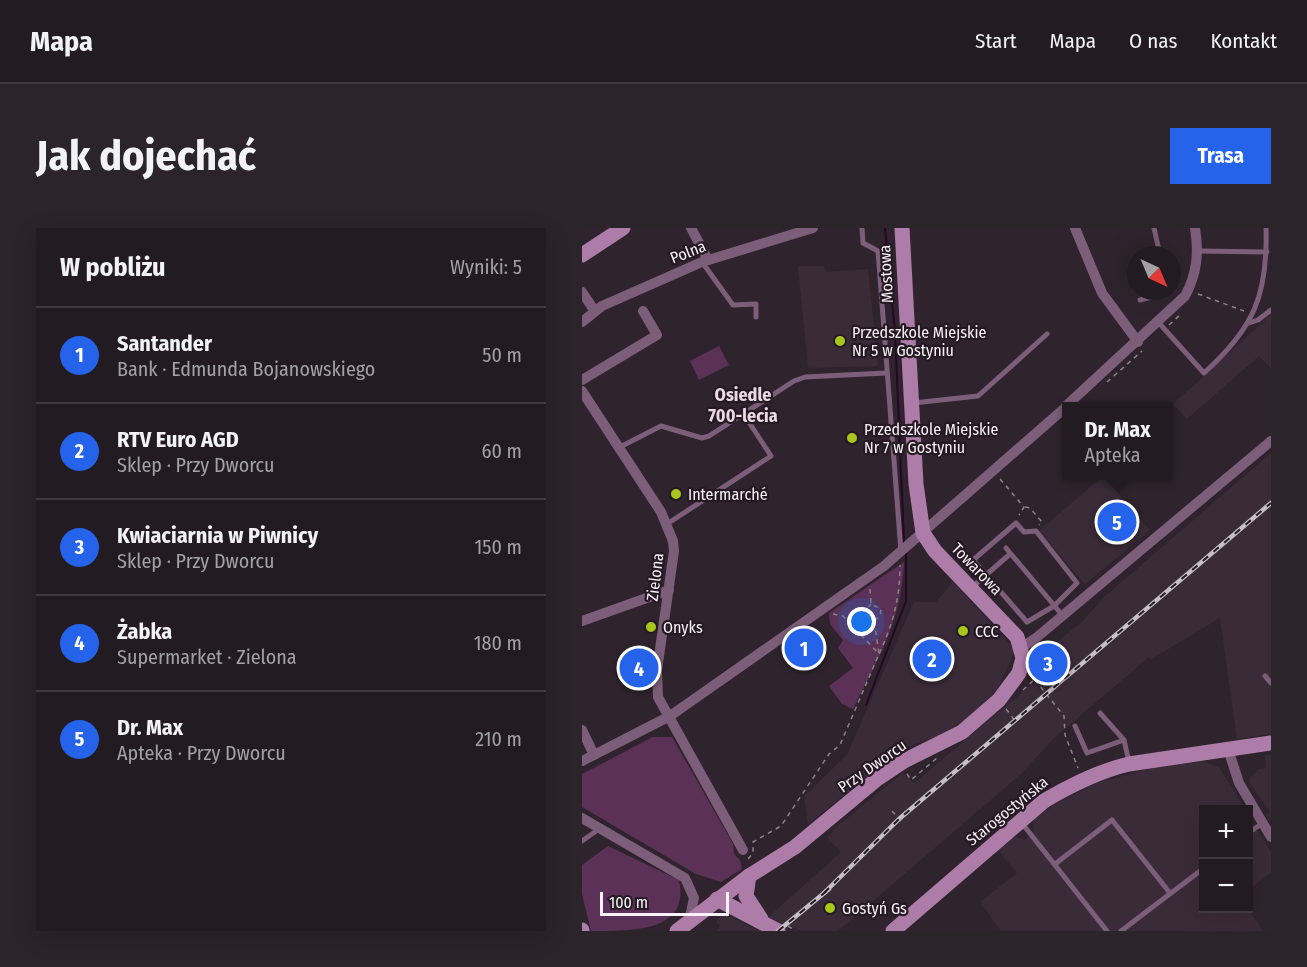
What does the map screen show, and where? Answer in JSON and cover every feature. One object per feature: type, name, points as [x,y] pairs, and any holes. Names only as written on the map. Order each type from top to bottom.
[{"type":"street","points":[[582,255],[623,228]]},
{"type":"street","points":[[692,228],[705,261]]},
{"type":"street","name":"Polna","points":[[582,322],[594,310],[705,261],[813,228]]},
{"type":"street","name":"Mostowa","points":[[902,228],[918,538]]},
{"type":"street","points":[[1075,228],[1102,293],[1138,342]]},
{"type":"street","points":[[1072,402],[1159,323],[1185,296],[1194,280],[1197,251],[1195,228]]},
{"type":"street","points":[[582,292],[594,310]]},
{"type":"street","points":[[582,380],[657,335],[643,311]]},
{"type":"street","name":"Zielona","points":[[582,391],[667,524],[674,551],[657,684],[658,697],[743,855]]},
{"type":"street","points":[[582,760],[670,716],[901,552],[1062,411]]},
{"type":"street","points":[[1022,647],[1063,616],[1271,441]]},
{"type":"street","name":"Towarowa","points":[[918,538],[935,551],[1008,626],[1022,647]]},
{"type":"street","points":[[582,621],[669,590]]},
{"type":"street","name":"Przy Dworcu","points":[[683,927],[749,876],[795,847],[904,761],[948,741],[970,726],[1009,689],[1023,658],[1022,647]]},
{"type":"street","points":[[582,730],[594,755]]},
{"type":"street","name":"Starogostyńska","points":[[893,931],[1044,801],[1067,787],[1111,768],[1129,764],[1271,743]]},
{"type":"street","points":[[1228,749],[1236,774],[1271,837]]},
{"type":"street","points":[[582,818],[685,878],[694,898],[683,927]]},
{"type":"street","points":[[749,876],[746,896],[764,923]]},
{"type":"street","points":[[717,899],[778,931]]},
{"type":"lane","points":[[862,228],[863,243],[878,251],[901,552]]},
{"type":"lane","points":[[1154,228],[1158,246]]},
{"type":"lane","points":[[1159,323],[1204,373],[1232,346],[1250,323],[1264,282],[1267,252],[1266,228]]},
{"type":"lane","points":[[1197,251],[1267,252]]},
{"type":"lane","points":[[705,261],[733,305],[756,304],[756,317]]},
{"type":"lane","points":[[1264,282],[1271,289]]},
{"type":"lane","points":[[1250,323],[1271,310]]},
{"type":"lane","points":[[911,403],[978,396],[1047,334]]},
{"type":"lane","points":[[618,448],[661,426],[702,438],[776,390],[805,377],[886,373]]},
{"type":"lane","points":[[667,524],[771,456],[743,413]]},
{"type":"lane","points":[[1016,523],[1024,532],[1036,531],[1077,583],[1054,606],[1027,622],[987,576],[973,560],[1016,523]]},
{"type":"lane","points":[[1006,548],[1063,616]]},
{"type":"lane","points":[[971,588],[1010,554]]},
{"type":"lane","points":[[1264,676],[1271,683]]},
{"type":"lane","points":[[1100,713],[1124,740],[1129,764]]},
{"type":"lane","points":[[1075,726],[1087,753],[1124,740]]},
{"type":"lane","points":[[1054,864],[1112,820],[1170,893]]},
{"type":"lane","points":[[1020,821],[1107,931]]},
{"type":"lane","points":[[1253,830],[1263,823]]},
{"type":"lane","points":[[582,841],[600,828]]},
{"type":"lane","points":[[1121,931],[1199,871]]},
{"type":"path","points":[[1197,294],[1253,315]]},
{"type":"path","points":[[999,478],[1024,507],[1030,508],[1042,522],[1034,529]]},
{"type":"path","points":[[1017,519],[1024,507]]},
{"type":"path","points":[[743,855],[752,856],[753,842],[781,826],[829,754],[840,745],[891,628],[900,594],[900,562],[893,567]]},
{"type":"path","points":[[869,586],[871,604],[864,612],[867,618],[874,621]]},
{"type":"path","points":[[871,604],[881,609],[880,616],[874,621]]},
{"type":"path","points":[[824,613],[843,616],[879,654]]},
{"type":"path","points":[[874,621],[879,654]]},
{"type":"path","points":[[1035,680],[1064,716],[1065,735],[1081,774]]},
{"type":"path","points":[[892,811],[901,821]]},
{"type":"shaded area","name":"Przedszkole Miejskie Nr 5 w Gostyniu","points":[[798,266],[824,266],[825,272],[868,269],[878,366],[808,368]]},
{"type":"shaded area","points":[[1271,315],[1271,368],[1259,356],[1187,419],[1173,404]]},
{"type":"shaded area","points":[[719,346],[729,365],[699,380],[690,361]]},
{"type":"shaded area","points":[[1271,453],[1271,734],[1237,739],[1220,618],[1150,660],[1149,657],[1054,738],[1021,774],[838,931],[801,931],[791,926],[785,931],[717,931],[720,926],[716,922],[723,913],[755,929],[841,852],[827,838],[837,826],[903,773],[914,783],[1038,679],[1031,671],[1033,660],[1081,623],[1103,598]]},
{"type":"shaded area","points":[[1098,480],[1106,480],[1150,530],[1085,584],[1039,531]]},
{"type":"shaded area","points":[[904,562],[902,584],[893,621],[880,655],[853,709],[842,704],[829,686],[853,668],[838,648],[843,640],[830,624],[829,613]]},
{"type":"shaded area","points":[[953,582],[1015,650],[996,693],[964,720],[938,736],[904,748],[808,824],[804,796],[847,755],[914,602],[936,602]]},
{"type":"shaded area","points":[[653,737],[672,737],[733,844],[734,854],[740,860],[742,869],[721,882],[696,874],[582,807],[582,774]]},
{"type":"shaded area","points":[[1271,755],[1271,822],[1266,815],[1270,812],[1250,783],[1250,778],[1259,769],[1266,768],[1265,756]]},
{"type":"shaded area","points":[[1201,761],[1219,767],[1243,805],[1199,805],[1199,913],[1251,913],[1263,931],[1001,931],[980,902],[1017,873],[996,848],[1015,836],[1025,840],[1034,831],[1033,820],[1055,804],[1097,783],[1156,767]]},
{"type":"shaded area","points":[[1253,823],[1271,852],[1271,873],[1253,886]]},
{"type":"shaded area","points":[[608,846],[679,880],[680,897],[676,909],[668,919],[642,928],[591,931],[582,894],[582,865]]},
{"type":"waterway","points":[[885,228],[895,332],[904,542]]},
{"type":"waterway","points":[[866,705],[906,601],[906,550]]},
{"type":"railway","points":[[824,893],[899,819],[1271,503]]},
{"type":"railway","points":[[778,931],[829,889]]},
{"type":"place","name":"Przedszkole Miejskie Nr 5 w Gostyniu","points":[[840,341]]},
{"type":"place","name":"Przedszkole Miejskie Nr 7 w Gostyniu","points":[[852,438]]},
{"type":"place","name":"Intermarché","points":[[676,494]]},
{"type":"place","name":"Dr. Max","points":[[1117,522]]},
{"type":"place","name":"Onyks","points":[[651,627]]},
{"type":"place","name":"CCC","points":[[963,631]]},
{"type":"place","name":"Santander","points":[[804,648]]},
{"type":"place","name":"RTV Euro AGD","points":[[932,659]]},
{"type":"place","name":"Kwiaciarnia w Piwnicy","points":[[1048,663]]},
{"type":"place","name":"Żabka","points":[[639,668]]},
{"type":"place","name":"Gostyń Gs","points":[[830,908]]},
{"type":"district","name":"Osiedle 700-lecia","points":[[743,405]]}]
